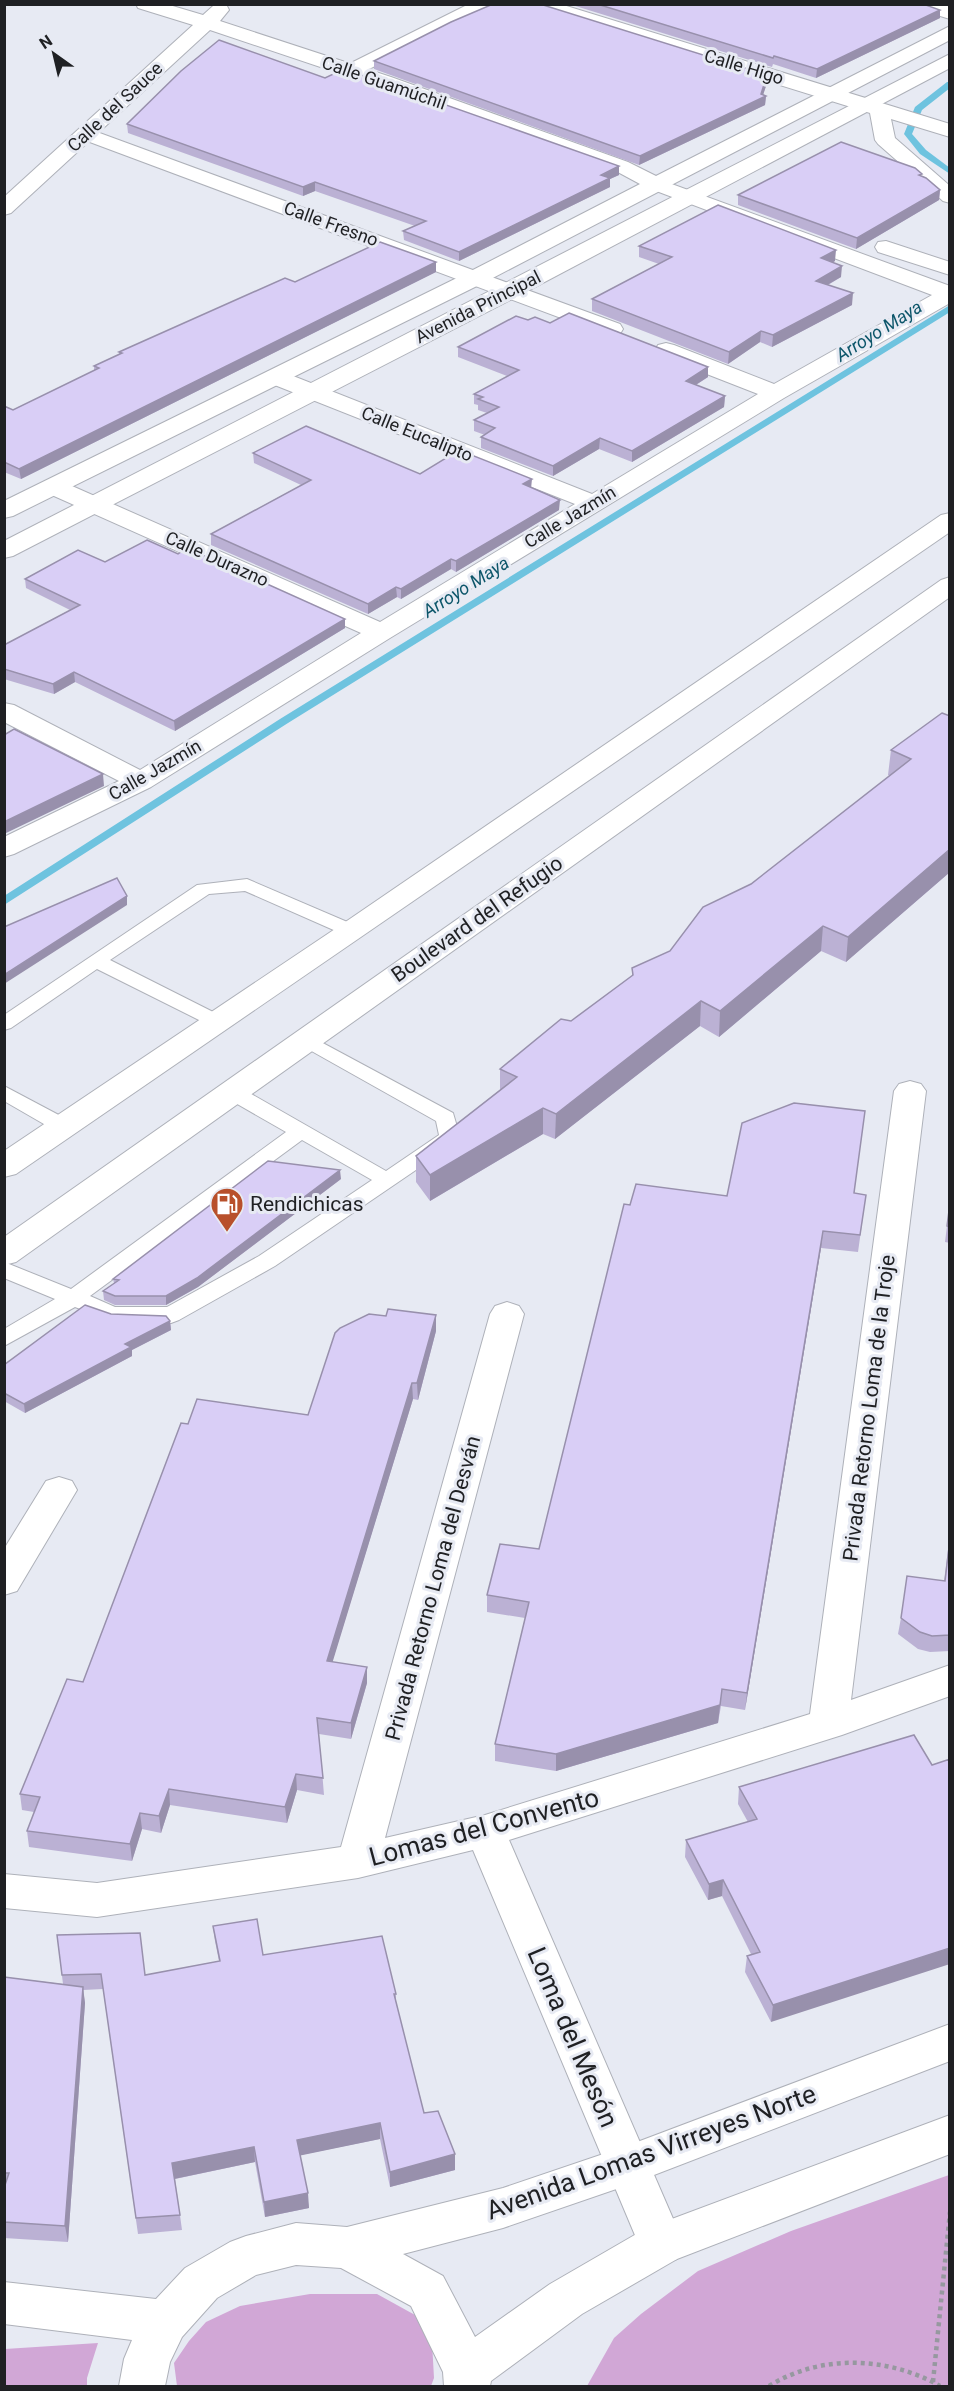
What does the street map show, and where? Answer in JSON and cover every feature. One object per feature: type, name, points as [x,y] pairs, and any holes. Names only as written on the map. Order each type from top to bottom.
[{"type":"street","name":"Calle Guamúchil","points":[[145,4],[350,70],[621,166],[950,269]]},
{"type":"street","name":"Calle del Sauce","points":[[4,209],[226,4]]},
{"type":"street","points":[[350,70],[485,4]]},
{"type":"street","name":"Calle Higo","points":[[539,4],[950,131]]},
{"type":"street","points":[[921,4],[950,13]]},
{"type":"street","name":"Avenida Principal","points":[[4,511],[477,278],[950,32]]},
{"type":"street","name":"Avenida Principal","points":[[4,551],[512,290],[698,191],[879,109],[950,60]]},
{"type":"street","points":[[879,109],[885,140],[950,197]]},
{"type":"street","name":"Calle Fresno","points":[[86,134],[512,290],[776,393]]},
{"type":"street","name":"Calle Guamúchil","points":[[698,191],[950,294]]},
{"type":"street","name":"Calle Jazmín","points":[[4,848],[141,781],[381,632],[776,393],[950,294]]},
{"type":"street","name":"Calle Eucalipto","points":[[275,377],[594,503]]},
{"type":"street","name":"Calle Durazno","points":[[54,487],[381,632]]},
{"type":"street","points":[[4,1167],[950,520]]},
{"type":"street","name":"Boulevard del Refugio","points":[[4,1254],[950,585]]},
{"type":"street","points":[[4,711],[141,781]]},
{"type":"street","name":"Privada Retorno Loma de la Troje","points":[[828,1724],[910,1091]]},
{"type":"street","name":"Privada Retorno Loma del Desván","points":[[358,1861],[507,1314]]},
{"type":"street","points":[[4,1581],[59,1490]]},
{"type":"street","name":"Lomas del Convento","points":[[4,1891],[98,1900],[358,1861],[485,1831],[828,1724],[950,1680]]},
{"type":"street","name":"Loma del Mesón","points":[[485,1831],[661,2244]]},
{"type":"street","name":"Avenida Lomas Virreyes Norte","points":[[347,2248],[503,2208],[628,2165],[950,2042]]},
{"type":"street","points":[[142,2386],[147,2360],[166,2322],[201,2283],[246,2258],[296,2244],[347,2248],[427,2291],[467,2378],[566,2299],[661,2244],[950,2134]]},
{"type":"street","points":[[4,2303],[166,2322]]},
{"type":"lane","points":[[4,1024],[204,889],[247,885],[352,931]]},
{"type":"lane","points":[[96,961],[216,1021]]},
{"type":"lane","points":[[4,1269],[112,1314],[171,1315],[267,1261],[450,1137],[446,1118],[306,1040]]},
{"type":"lane","points":[[4,1092],[63,1126]]},
{"type":"lane","points":[[232,1092],[387,1180]]},
{"type":"lane","points":[[4,1339],[73,1298],[301,1131]]},
{"type":"path","points":[[933,2382],[950,2212]]},
{"type":"path","points":[[769,2386],[782,2376],[831,2362],[883,2364],[940,2386]]},
{"type":"shaded area","points":[[949,2175],[949,2386],[587,2386],[614,2338],[641,2314],[698,2271],[791,2231]]},
{"type":"shaded area","points":[[310,2294],[377,2294],[415,2315],[432,2342],[434,2378],[431,2386],[177,2386],[174,2363],[206,2322],[240,2306]]},
{"type":"shaded area","points":[[98,2343],[87,2378],[87,2386],[5,2386],[5,2349]]},
{"type":"building","points":[[493,4],[540,4],[767,75],[761,94],[766,96],[640,156],[374,61],[451,22]]},
{"type":"building","points":[[597,4],[923,4],[940,10],[817,69],[774,56],[773,58]]},
{"type":"building","points":[[219,40],[325,78],[344,69],[619,166],[601,175],[610,178],[459,252],[403,231],[426,221],[315,182],[303,187],[127,124],[181,71]]},
{"type":"building","points":[[841,142],[915,168],[922,174],[919,175],[940,190],[857,238],[738,195]]},
{"type":"building","points":[[718,205],[836,250],[821,258],[842,266],[816,281],[853,293],[773,335],[761,331],[729,352],[592,299],[672,257],[639,246]]},
{"type":"building","points":[[380,242],[436,262],[19,469],[4,462],[4,406],[13,410],[99,368],[94,366],[122,353],[119,352],[285,278],[295,282]]},
{"type":"building","points":[[569,313],[708,367],[686,381],[725,396],[632,451],[600,438],[553,466],[481,437],[495,428],[474,420],[499,407],[478,399],[483,397],[474,394],[519,370],[458,347],[516,316],[528,320],[535,317],[550,323]]},
{"type":"building","points":[[306,426],[420,474],[459,450],[532,479],[523,484],[560,500],[456,561],[451,559],[401,589],[396,587],[368,604],[211,534],[311,480],[253,453]]},
{"type":"building","points":[[147,540],[178,554],[187,548],[345,619],[174,721],[74,672],[53,684],[4,669],[4,645],[80,605],[25,579],[78,550],[105,562]]},
{"type":"building","points":[[942,713],[950,716],[950,849],[848,937],[823,926],[720,1011],[701,1001],[556,1114],[543,1108],[430,1175],[416,1156],[517,1077],[500,1069],[561,1019],[571,1021],[633,975],[632,968],[670,951],[703,907],[751,884],[911,759],[891,750]]},
{"type":"building","points":[[14,729],[103,774],[4,822],[4,735]]},
{"type":"building","points":[[117,878],[127,896],[4,975],[4,927]]},
{"type":"building","points":[[794,1103],[865,1111],[854,1193],[866,1195],[860,1235],[823,1231],[747,1693],[722,1689],[720,1705],[556,1754],[495,1744],[529,1602],[487,1595],[500,1544],[539,1549],[624,1204],[630,1205],[636,1184],[727,1196],[742,1123]]},
{"type":"building","name":"Rendichicas","points":[[268,1161],[340,1170],[197,1278],[166,1296],[115,1296],[103,1291],[119,1280],[113,1279]]},
{"type":"building","points":[[950,1203],[950,1227],[947,1226]]},
{"type":"building","points":[[85,1305],[111,1314],[166,1316],[170,1321],[125,1344],[131,1347],[24,1404],[4,1393],[4,1365]]},
{"type":"building","points":[[388,1309],[436,1315],[417,1383],[412,1383],[327,1661],[367,1667],[351,1723],[317,1718],[323,1778],[296,1774],[285,1807],[169,1789],[159,1816],[140,1813],[130,1844],[27,1831],[40,1797],[20,1794],[67,1679],[83,1682],[181,1423],[188,1424],[197,1399],[308,1415],[335,1333],[340,1328],[369,1314],[386,1316]]},
{"type":"building","points":[[950,1539],[950,1635],[932,1636],[920,1632],[901,1618],[907,1576],[945,1581]]},
{"type":"building","points":[[914,1735],[932,1765],[950,1759],[950,1948],[773,2005],[747,1956],[760,1952],[723,1880],[709,1884],[686,1840],[757,1819],[739,1787]]},
{"type":"building","points":[[257,1919],[263,1955],[382,1936],[424,2113],[438,2111],[455,2154],[390,2172],[380,2123],[297,2140],[308,2193],[264,2202],[254,2147],[172,2163],[180,2215],[136,2218],[101,1974],[62,1975],[57,1935],[140,1933],[145,1975],[220,1961],[213,1926]]},
{"type":"building","points":[[4,1977],[83,1987],[65,2226],[4,2222],[4,2188],[9,2173],[4,2173]]},
{"type":"waterway","name":"Arroyo Maya","points":[[950,84],[918,109],[908,134],[923,152],[950,172]]},
{"type":"waterway","name":"Arroyo Maya","points":[[4,902],[284,721],[950,308]]},
{"type":"place","name":"Rendichicas","points":[[227,1233]]}]
